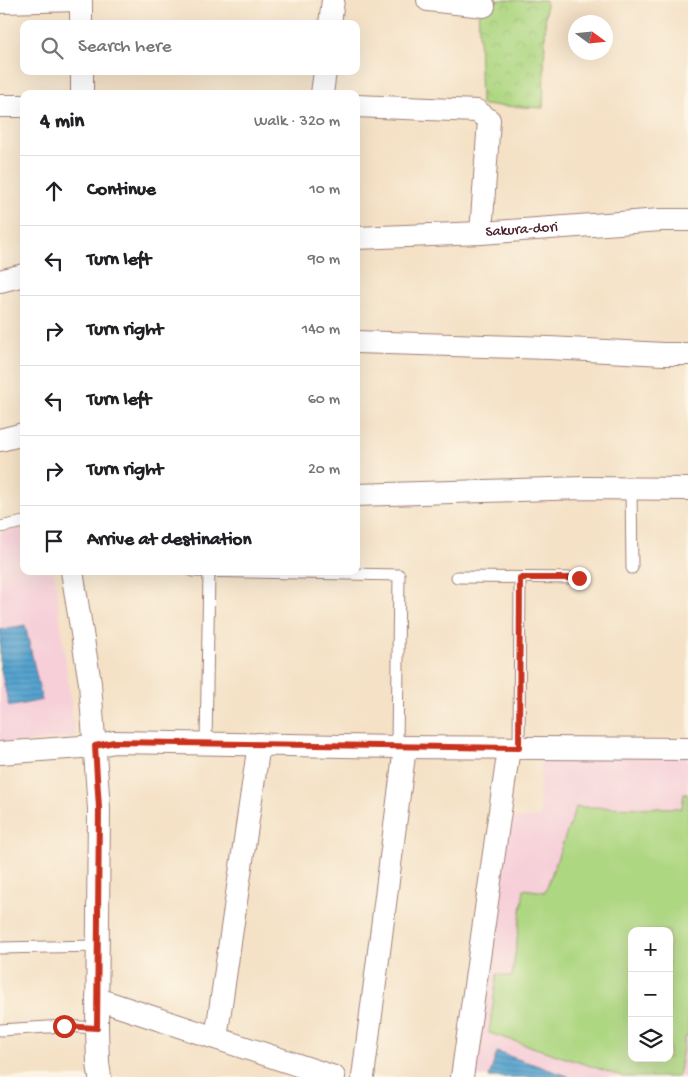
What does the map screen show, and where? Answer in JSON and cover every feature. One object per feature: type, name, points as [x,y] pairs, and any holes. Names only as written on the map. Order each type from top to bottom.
[{"type":"street","points":[[0,2],[81,0],[82,20]]},
{"type":"street","points":[[330,20],[333,0]]},
{"type":"street","points":[[428,0],[484,6]]},
{"type":"street","points":[[82,75],[82,90]]},
{"type":"street","points":[[322,90],[324,75]]},
{"type":"street","points":[[0,106],[20,106]]},
{"type":"street","points":[[360,106],[477,111],[489,120],[481,233]]},
{"type":"street","name":"Sakura-dori","points":[[360,238],[481,233],[661,220],[688,220]]},
{"type":"street","points":[[1,279],[20,276]]},
{"type":"street","points":[[360,342],[688,354]]},
{"type":"street","points":[[0,440],[20,435]]},
{"type":"street","points":[[360,495],[584,488],[688,489]]},
{"type":"street","points":[[73,575],[90,682],[99,808],[97,1028],[100,1077]]},
{"type":"street","points":[[0,753],[95,746],[114,742],[401,747],[688,748]]},
{"type":"street","points":[[216,1038],[259,744]]},
{"type":"street","points":[[363,1077],[401,747]]},
{"type":"street","points":[[462,1077],[514,748]]},
{"type":"street","points":[[97,999],[324,1075]]},
{"type":"lane","points":[[630,488],[632,568]]},
{"type":"lane","points":[[0,527],[20,523]]},
{"type":"lane","points":[[360,574],[399,575],[401,747]]},
{"type":"lane","points":[[206,743],[209,575]]},
{"type":"lane","points":[[457,577],[579,578]]},
{"type":"lane","points":[[514,748],[520,578]]},
{"type":"lane","points":[[0,948],[97,946]]},
{"type":"lane","points":[[0,1030],[64,1026],[97,1028]]},
{"type":"shaded area","points":[[20,528],[20,575],[55,575],[75,736],[0,746],[0,533]]},
{"type":"shaded area","points":[[541,756],[688,756],[688,1077],[472,1077],[508,818],[539,818]]},
{"type":"green space","points":[[478,0],[546,0],[543,108],[481,105]]},
{"type":"green space","points":[[684,793],[688,793],[688,1037],[685,1037],[678,1077],[624,1077],[489,1033],[497,974],[512,977],[524,889],[545,892],[576,807],[682,808]]},
{"type":"water","points":[[25,625],[42,700],[9,707],[0,665],[0,630]]},
{"type":"water","points":[[497,1052],[568,1076],[568,1077],[489,1077]]},
{"type":"route","points":[[64,1026],[97,1028],[99,808],[95,746],[114,742],[519,748],[520,578],[579,578]]}]
